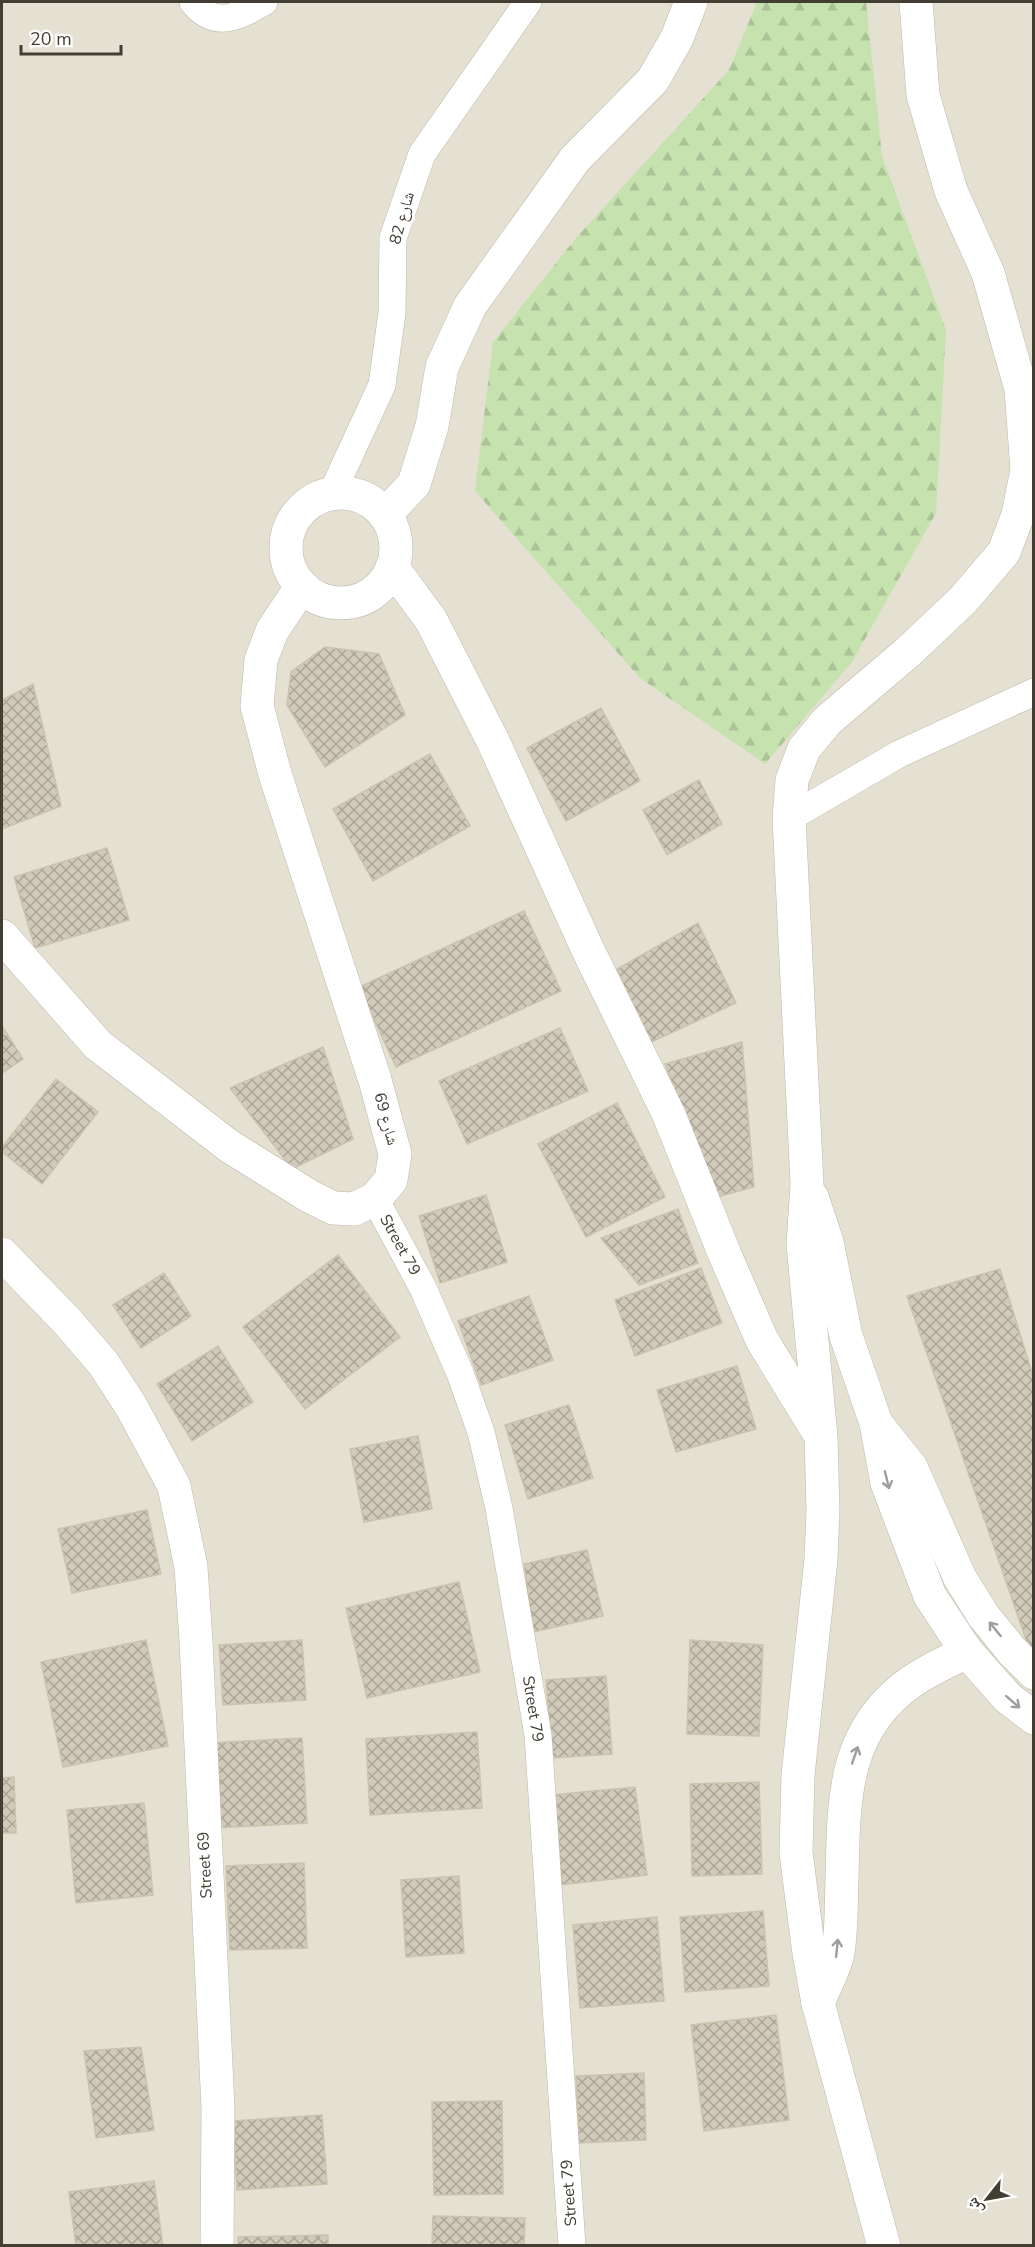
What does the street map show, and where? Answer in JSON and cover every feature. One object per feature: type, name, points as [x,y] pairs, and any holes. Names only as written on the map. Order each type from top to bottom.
[{"type":"street","points":[[193,2],[199,10],[218,19],[242,14],[264,2]]},
{"type":"street","name":"شارع 82","points":[[332,493],[382,385],[392,313],[393,238],[422,154],[528,2]]},
{"type":"street","points":[[386,515],[414,484],[432,426],[442,367],[470,306],[575,159],[653,80],[677,38],[691,2]]},
{"type":"street","points":[[884,2246],[818,2003],[796,1853],[798,1775],[821,1559],[823,1511],[821,1437],[803,1244],[807,1184],[789,818],[792,780],[804,748],[827,721],[908,652],[963,600],[1004,552],[1018,515],[1027,470],[1021,389],[988,273],[951,191],[923,95],[916,2]]},
{"type":"street","points":[[332,493],[352,493],[371,501],[386,515],[396,540],[396,555],[385,581],[374,592],[361,599],[331,602],[316,597],[304,588],[293,574],[287,558],[286,540],[292,523],[301,509],[316,499],[332,493]]},
{"type":"street","points":[[392,567],[431,620],[493,741],[588,950],[669,1115],[762,1340],[821,1437]]},
{"type":"street","name":"شارع 69","points":[[304,588],[287,606],[272,631],[261,660],[257,706],[275,774],[375,1080],[395,1154],[391,1180],[375,1199]]},
{"type":"street","points":[[789,818],[899,754],[1034,692]]},
{"type":"street","points":[[2,936],[98,1045],[230,1146],[309,1196],[333,1208],[354,1209],[375,1199]]},
{"type":"street","points":[[807,1184],[827,1242],[846,1336],[876,1423],[887,1483],[930,1596],[967,1652],[1008,1698],[1034,1718]]},
{"type":"street","name":"Street 79","points":[[375,1199],[423,1288],[460,1373],[481,1431],[499,1508],[538,1735],[576,2241]]},
{"type":"street","name":"Street 69","points":[[2,1254],[66,1320],[103,1364],[131,1406],[174,1486],[191,1567],[196,1641],[218,2108],[217,2246]]},
{"type":"street","points":[[876,1423],[911,1467],[960,1578],[971,1597],[1012,1651],[1034,1673]]},
{"type":"street","points":[[818,2003],[837,1957],[847,1778],[856,1748],[890,1699],[929,1670],[967,1652]]},
{"type":"shaded area","points":[[2,2],[1033,2],[1033,2245],[2,2245]]},
{"type":"green space","points":[[757,2],[866,2],[882,156],[946,330],[936,513],[852,662],[765,764],[640,678],[475,491],[493,342],[576,238],[729,70]]},
{"type":"building","points":[[325,647],[379,654],[405,715],[325,767],[287,705],[291,672]]},
{"type":"building","points":[[33,684],[61,806],[2,829],[2,700]]},
{"type":"building","points":[[601,708],[640,781],[566,821],[527,748]]},
{"type":"building","points":[[430,754],[470,826],[373,881],[333,809]]},
{"type":"building","points":[[699,780],[722,824],[667,855],[643,810]]},
{"type":"building","points":[[107,848],[129,920],[35,948],[14,877]]},
{"type":"building","points":[[524,911],[561,991],[396,1067],[359,987]]},
{"type":"building","points":[[698,923],[736,1003],[647,1044],[617,969]]},
{"type":"building","points":[[2,1026],[23,1059],[2,1073]]},
{"type":"building","points":[[560,1028],[588,1091],[467,1144],[439,1081]]},
{"type":"building","points":[[742,1042],[754,1187],[713,1198],[665,1064]]},
{"type":"building","points":[[323,1047],[353,1139],[292,1169],[230,1088]]},
{"type":"building","points":[[56,1079],[98,1112],[42,1184],[2,1152],[2,1147]]},
{"type":"building","points":[[617,1103],[665,1197],[586,1237],[538,1144]]},
{"type":"building","points":[[486,1195],[507,1262],[440,1283],[419,1216]]},
{"type":"building","points":[[678,1209],[698,1263],[639,1285],[601,1238]]},
{"type":"building","points":[[338,1255],[400,1337],[305,1409],[243,1327]]},
{"type":"building","points":[[701,1268],[722,1323],[635,1356],[615,1300]]},
{"type":"building","points":[[1000,1269],[1034,1379],[1034,1651],[1030,1651],[907,1296]]},
{"type":"building","points":[[164,1273],[191,1316],[141,1348],[113,1305]]},
{"type":"building","points":[[529,1296],[553,1360],[481,1385],[458,1321]]},
{"type":"building","points":[[218,1346],[253,1402],[192,1441],[157,1384]]},
{"type":"building","points":[[737,1366],[756,1429],[676,1452],[657,1390]]},
{"type":"building","points":[[569,1405],[593,1478],[528,1499],[505,1425]]},
{"type":"building","points":[[418,1436],[432,1509],[364,1522],[350,1449]]},
{"type":"building","points":[[147,1510],[161,1574],[72,1593],[58,1529]]},
{"type":"building","points":[[587,1550],[603,1616],[533,1632],[524,1564]]},
{"type":"building","points":[[459,1582],[480,1672],[367,1698],[346,1608]]},
{"type":"building","points":[[146,1640],[168,1746],[63,1767],[41,1662]]},
{"type":"building","points":[[302,1640],[306,1700],[223,1705],[219,1645]]},
{"type":"building","points":[[690,1640],[763,1645],[759,1736],[687,1734]]},
{"type":"building","points":[[606,1676],[612,1754],[552,1758],[546,1680]]},
{"type":"building","points":[[477,1732],[482,1808],[370,1815],[366,1739]]},
{"type":"building","points":[[302,1738],[307,1823],[215,1828],[210,1743]]},
{"type":"building","points":[[14,1777],[16,1833],[2,1833],[2,1778]]},
{"type":"building","points":[[759,1782],[762,1874],[692,1876],[690,1784]]},
{"type":"building","points":[[635,1787],[647,1875],[560,1885],[552,1795]]},
{"type":"building","points":[[144,1803],[153,1895],[76,1903],[67,1810]]},
{"type":"building","points":[[304,1863],[307,1948],[230,1950],[226,1866]]},
{"type":"building","points":[[459,1876],[464,1953],[406,1957],[401,1880]]},
{"type":"building","points":[[763,1911],[769,1986],[685,1992],[680,1917]]},
{"type":"building","points":[[657,1917],[664,2001],[580,2008],[573,1925]]},
{"type":"building","points":[[776,2015],[789,2120],[704,2131],[691,2025]]},
{"type":"building","points":[[141,2047],[154,2130],[96,2138],[84,2051]]},
{"type":"building","points":[[644,2073],[646,2140],[579,2143],[576,2076]]},
{"type":"building","points":[[502,2101],[503,2194],[434,2195],[432,2102]]},
{"type":"building","points":[[322,2115],[327,2184],[237,2190],[233,2121]]},
{"type":"building","points":[[154,2181],[163,2246],[76,2246],[69,2192]]},
{"type":"building","points":[[433,2216],[525,2218],[524,2246],[432,2246]]},
{"type":"building","points":[[328,2235],[328,2246],[238,2246],[238,2237]]}]
